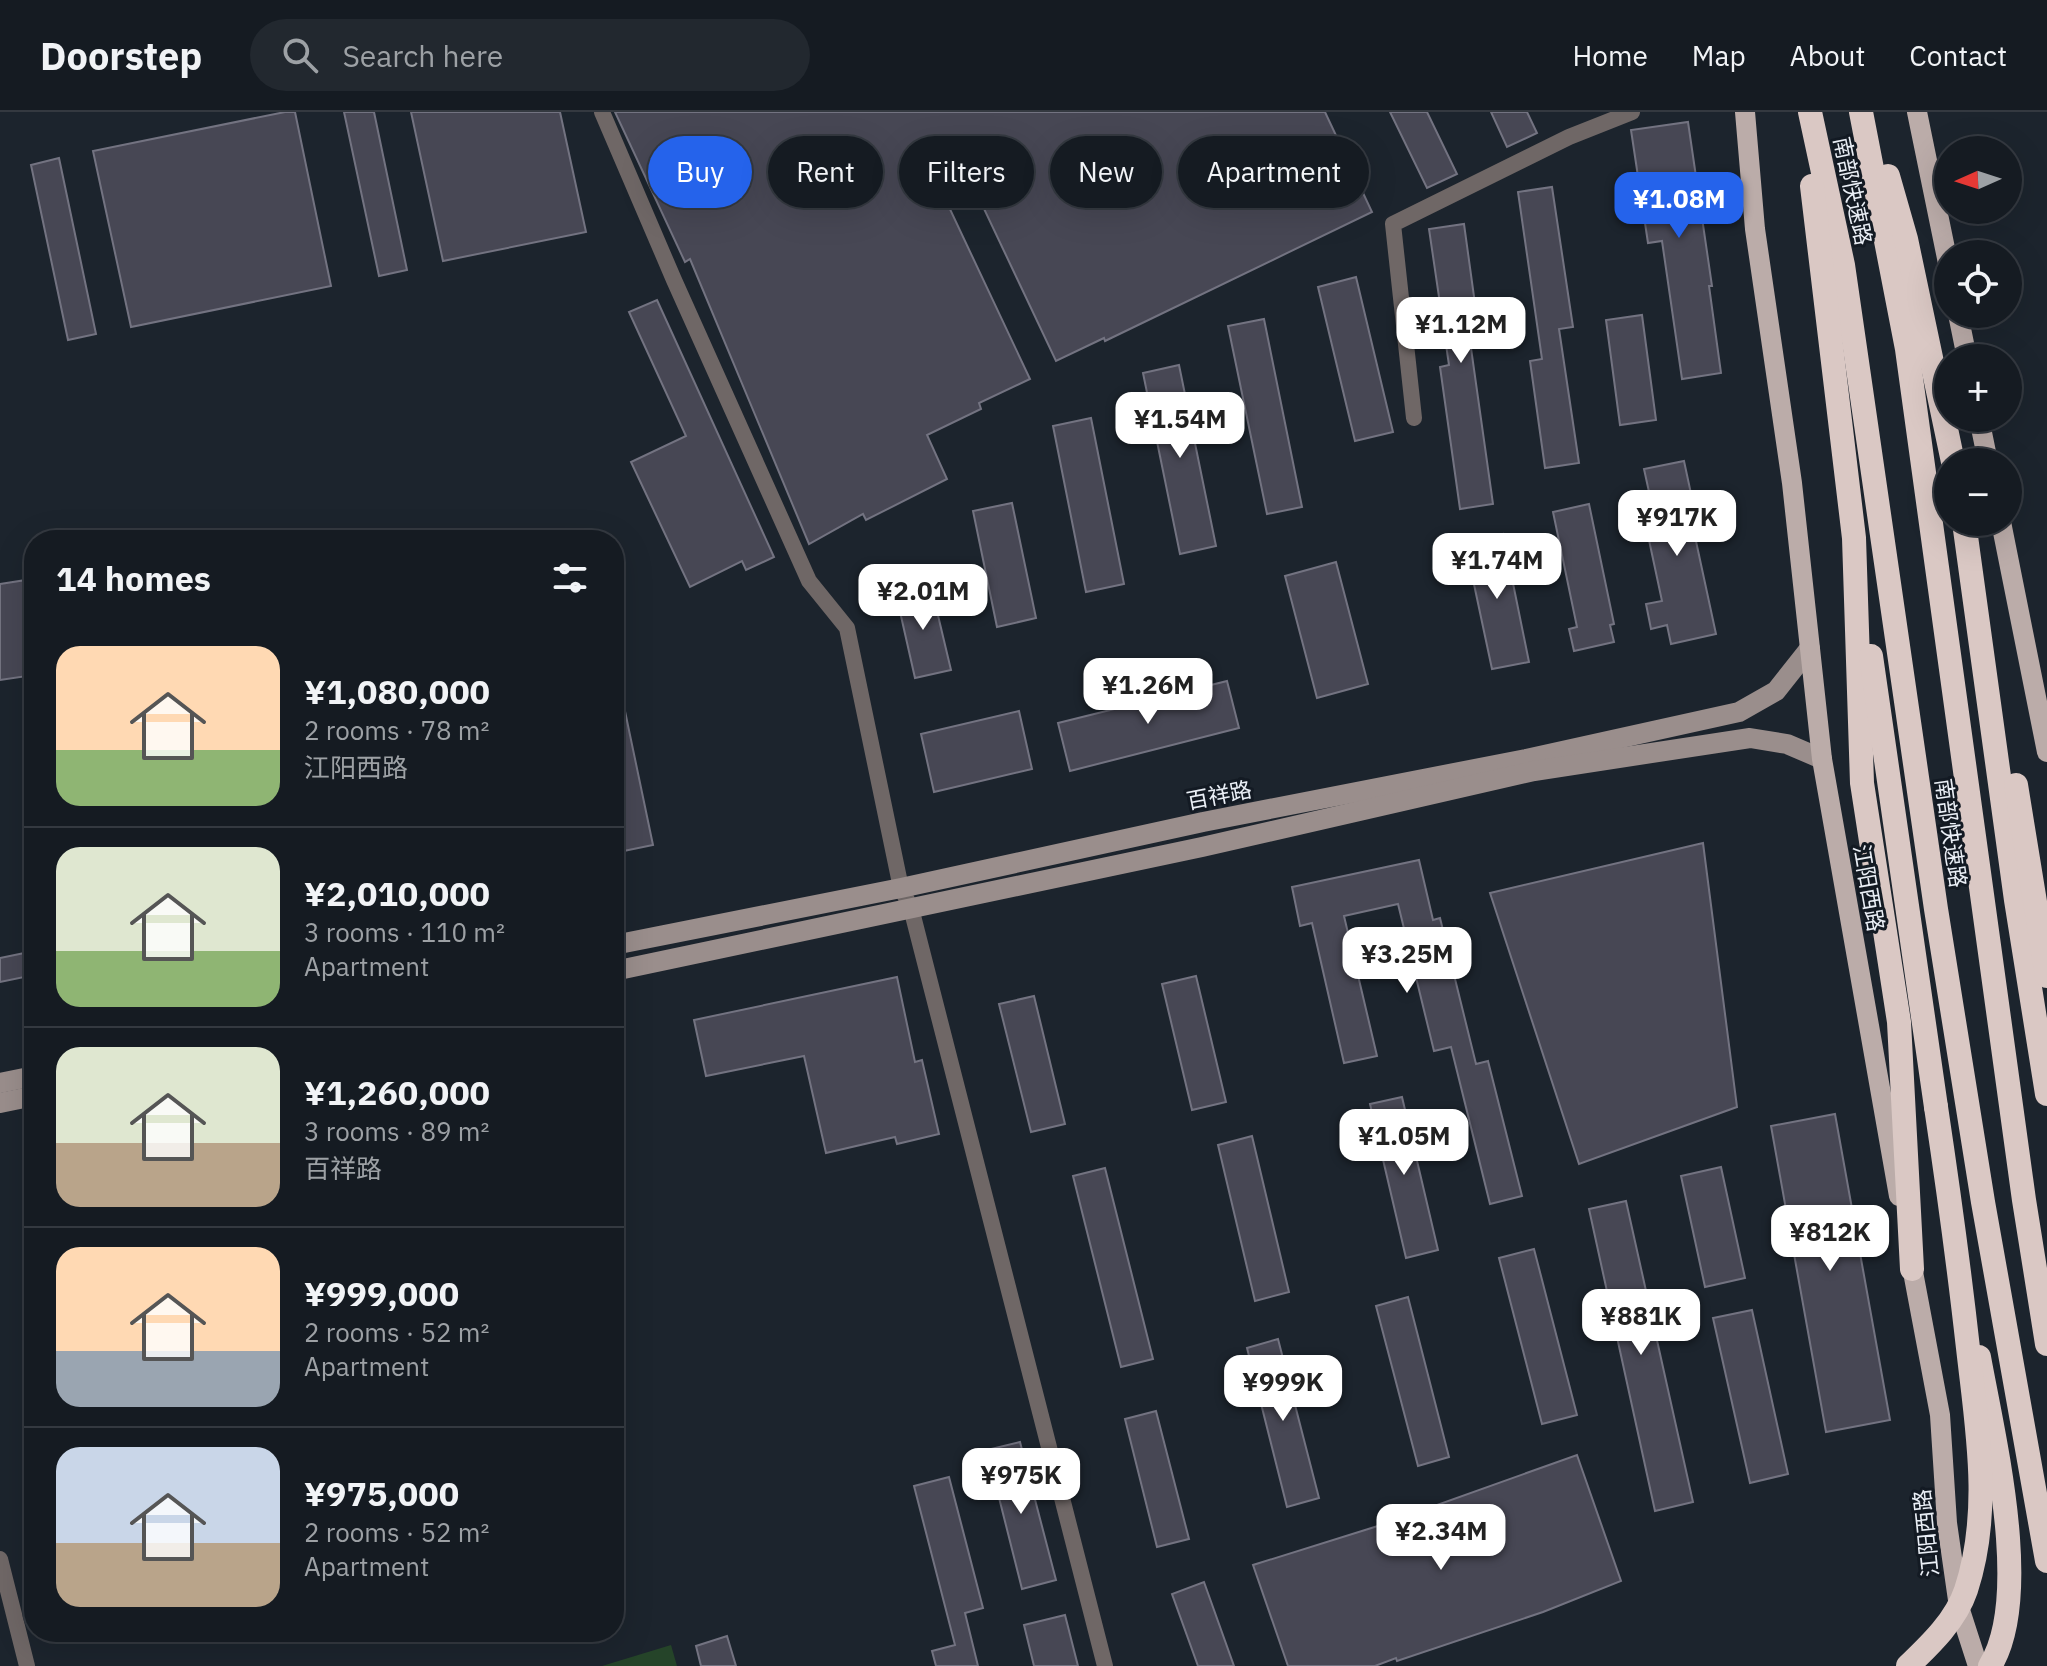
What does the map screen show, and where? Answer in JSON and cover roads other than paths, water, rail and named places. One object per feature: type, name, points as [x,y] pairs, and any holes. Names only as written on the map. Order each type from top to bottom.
[{"type":"highway","points":[[1803,112],[1854,538],[1936,1107],[1996,1448],[2008,1537],[2010,1571],[2007,1614],[1990,1666]]},
{"type":"highway","name":"南部快速路","points":[[1810,112],[1843,265],[1936,909],[1983,1202],[2047,1561]]},
{"type":"highway","name":"南部快速路","points":[[1861,112],[1907,349],[1983,907],[2047,1344]]},
{"type":"highway","points":[[1869,112],[1906,239],[1950,448]]},
{"type":"highway","points":[[1966,536],[2016,900],[2047,1094]]},
{"type":"highway","points":[[1967,536],[2006,724],[2047,976]]},
{"type":"highway","points":[[1854,538],[1862,783],[1899,1022],[1912,1269]]},
{"type":"highway","points":[[1908,1666],[1949,1622],[1966,1592],[1976,1550],[1982,1495],[1953,1213]]},
{"type":"main road","name":"江阳西路","points":[[1745,112],[1755,229],[1792,483],[1822,759],[1940,1415],[1947,1523],[1959,1607],[1978,1666]]},
{"type":"main road","points":[[1917,112],[1943,240]]},
{"type":"main road","points":[[2004,536],[2047,752]]},
{"type":"street","points":[[602,112],[809,581],[847,628],[901,888],[911,908],[1105,1666]]},
{"type":"street","points":[[1414,418],[1393,224],[1569,137],[1632,112]]},
{"type":"street","name":"百祥路","points":[[624,943],[901,888],[1203,822],[1526,759],[1739,712],[1776,691],[1810,648]]},
{"type":"street","name":"百祥路","points":[[624,969],[1202,847],[1534,771],[1750,738],[1787,744],[1822,759]]},
{"type":"street","points":[[0,1083],[24,1078]]},
{"type":"street","points":[[0,1103],[24,1098]]},
{"type":"street","points":[[0,1559],[27,1666]]}]
